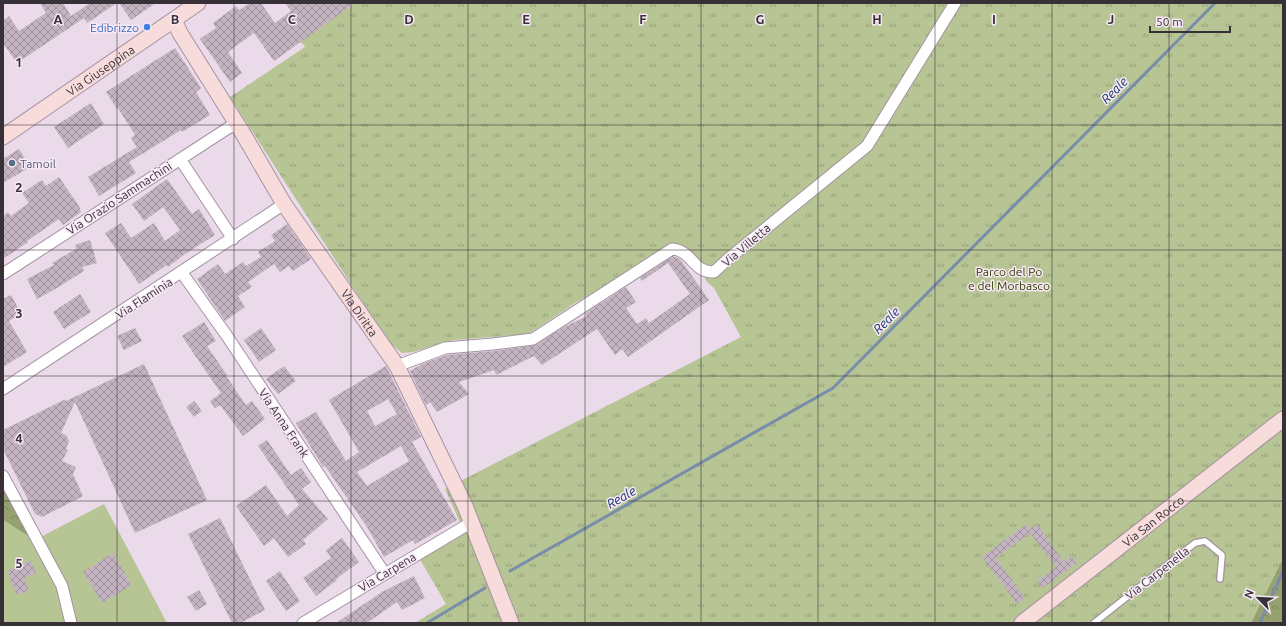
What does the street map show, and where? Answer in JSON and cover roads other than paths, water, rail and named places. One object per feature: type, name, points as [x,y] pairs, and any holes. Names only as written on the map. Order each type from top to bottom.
[{"type":"street","name":"Via Giuseppina","points":[[4,133],[179,13],[198,3]]},
{"type":"street","name":"Via Villetta","points":[[397,366],[444,348],[533,339],[672,249],[681,251],[701,269],[708,272],[714,272],[867,146],[955,3]]},
{"type":"street","name":"Via Diritta","points":[[179,13],[180,33],[284,204],[397,366],[465,506],[511,623]]},
{"type":"street","name":"Via Orazio Sammachini","points":[[3,274],[236,123]]},
{"type":"street","points":[[180,159],[233,239]]},
{"type":"street","name":"Via Flaminia","points":[[3,390],[284,204]]},
{"type":"street","name":"Via Anna Frank","points":[[182,272],[227,336],[385,574]]},
{"type":"street","name":"Via San Rocco","points":[[1022,623],[1283,419]]},
{"type":"street","points":[[3,476],[62,586],[71,623]]},
{"type":"street","name":"Via Carpena","points":[[303,623],[472,522]]},
{"type":"lane","name":"Via Carpenella","points":[[1094,623],[1195,543],[1205,541],[1222,555],[1220,579]]},
{"type":"waterway","name":"Reale","points":[[510,571],[833,388],[1215,3]]},
{"type":"waterway","points":[[1260,623],[1283,571]]},
{"type":"waterway","name":"Reale","points":[[427,623],[485,588]]},
{"type":"place","name":"Edibrizzo","points":[[147,27]]},
{"type":"place","name":"Tamoil","points":[[12,163]]},
{"type":"park label","name":"Parco del Po e del Morbasco","points":[[1009,278]]}]
